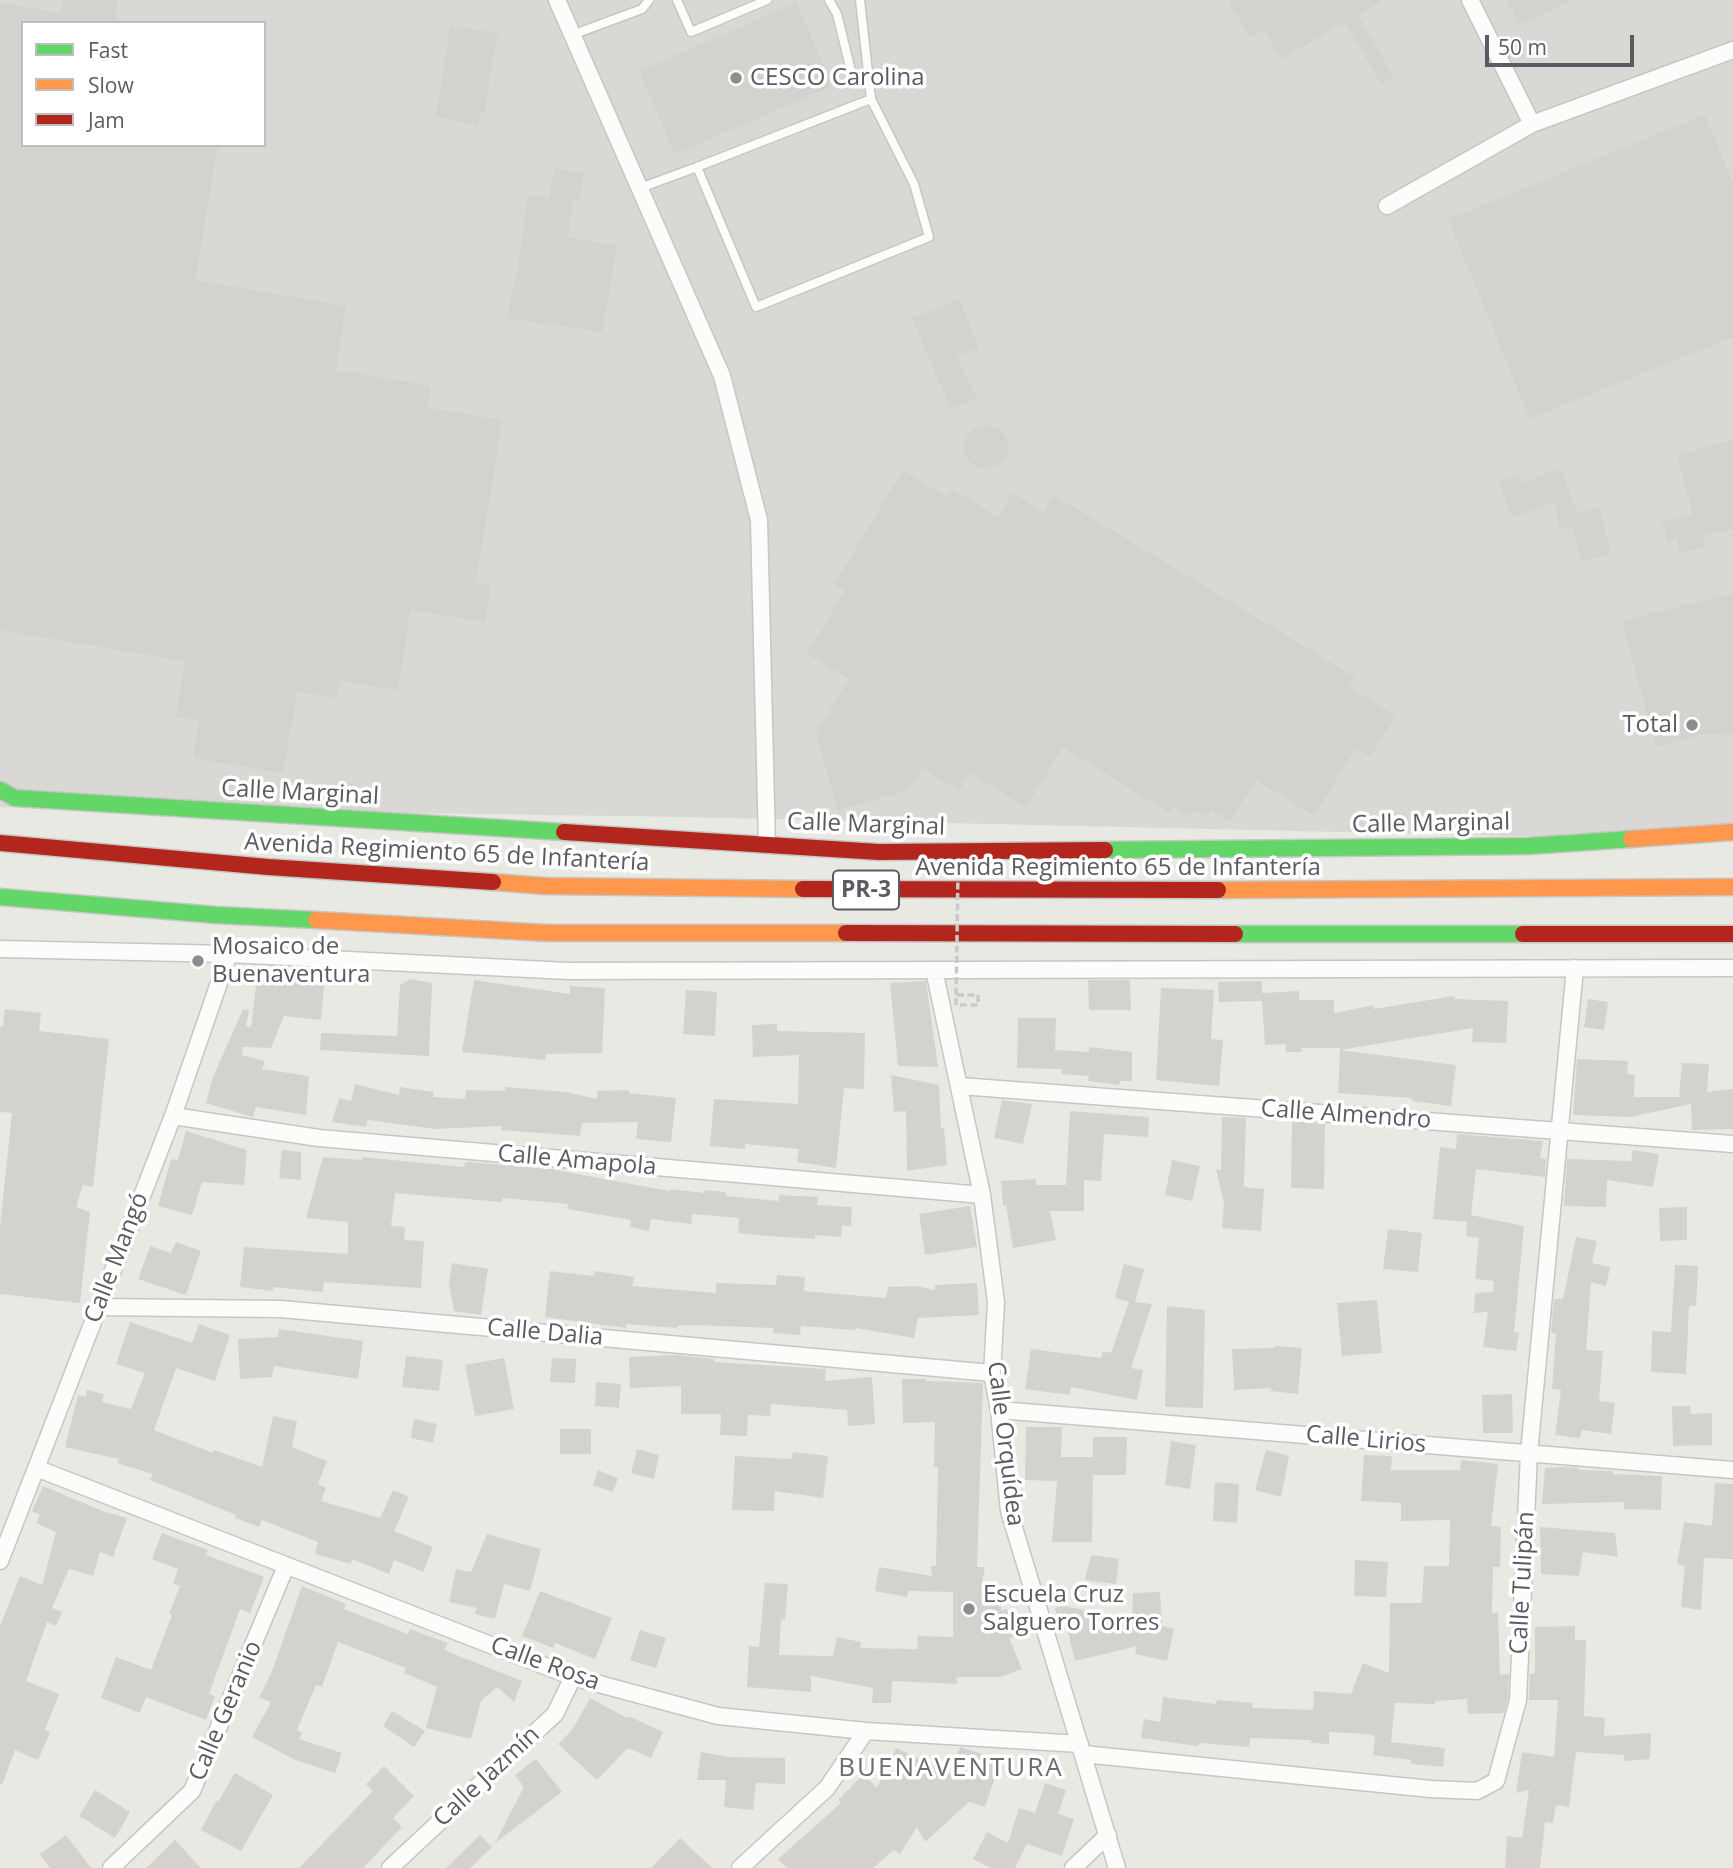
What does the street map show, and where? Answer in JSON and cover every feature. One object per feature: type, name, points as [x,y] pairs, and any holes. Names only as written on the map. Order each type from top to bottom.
[{"type":"main road","name":"Calle Marginal","points":[[0,790],[15,798],[878,852],[1501,846],[1733,832]]},
{"type":"main road","name":"Avenida Regimiento 65 de Infantería","points":[[0,843],[268,867],[545,886],[918,891],[1733,887]]},
{"type":"main road","name":"PR-3","points":[[0,897],[216,915],[548,933],[1733,934]]},
{"type":"street","points":[[557,0],[722,376],[759,520],[767,844]]},
{"type":"street","points":[[1470,0],[1532,124]]},
{"type":"street","points":[[1387,206],[1532,124],[1733,50]]},
{"type":"street","points":[[0,948],[229,954],[568,971],[1733,968]]},
{"type":"street","name":"Calle Mangó","points":[[0,1561],[173,1116],[229,954]]},
{"type":"street","name":"Calle Tulipán","points":[[1082,1749],[1431,1789],[1477,1791],[1496,1781],[1518,1700],[1529,1453],[1575,968]]},
{"type":"street","name":"Calle Orquídea","points":[[934,970],[982,1195],[996,1301],[992,1373],[999,1410],[1009,1511],[1117,1868]]},
{"type":"street","name":"Calle Almendro","points":[[960,1086],[1733,1144]]},
{"type":"street","name":"Calle Amapola","points":[[173,1116],[319,1139],[982,1195]]},
{"type":"street","name":"Calle Dalia","points":[[97,1307],[281,1309],[992,1373]]},
{"type":"street","name":"Calle Lirios","points":[[999,1410],[1733,1470]]},
{"type":"street","name":"Calle Rosa","points":[[36,1468],[573,1677],[718,1716],[1082,1749]]},
{"type":"street","name":"Calle Geranio","points":[[111,1868],[192,1791],[286,1566]]},
{"type":"street","name":"Calle Jazmín","points":[[390,1868],[555,1714],[573,1677]]},
{"type":"street","points":[[740,1868],[827,1788],[866,1731]]},
{"type":"street","points":[[1073,1868],[1108,1835]]},
{"type":"lane","points":[[572,35],[642,9],[649,0]]},
{"type":"lane","points":[[677,0],[691,32],[767,0]]},
{"type":"lane","points":[[829,0],[836,14],[850,67]]},
{"type":"lane","points":[[697,167],[756,307],[929,237],[914,184],[871,99],[860,0]]},
{"type":"lane","points":[[640,188],[871,99]]},
{"type":"path","points":[[958,870],[956,1005],[978,1005],[978,995],[965,995]]},
{"type":"shaded area","points":[[0,0],[1733,0],[1733,841],[684,817],[0,807]]},
{"type":"building","points":[[63,0],[117,0],[116,21],[21,21],[21,147],[218,147],[195,280],[346,306],[336,370],[431,386],[428,408],[502,420],[476,582],[491,585],[485,622],[410,610],[398,690],[340,681],[337,698],[297,692],[283,773],[193,758],[199,720],[176,717],[185,661],[0,630],[0,3],[61,13]]},
{"type":"building","points":[[1228,0],[1383,0],[1358,15],[1394,77],[1381,84],[1345,22],[1282,59],[1264,30],[1250,38]]},
{"type":"building","points":[[1507,0],[1572,0],[1520,25]]},
{"type":"building","name":"CESCO Carolina","points":[[796,3],[833,86],[675,154],[639,71]]},
{"type":"building","points":[[450,26],[497,33],[484,114],[480,113],[478,125],[436,117]]},
{"type":"building","points":[[1705,115],[1733,183],[1733,337],[1530,419],[1448,219]]},
{"type":"building","points":[[555,168],[584,174],[579,202],[573,201],[568,237],[617,246],[602,332],[507,318],[518,267],[528,195],[549,198]]},
{"type":"building","points":[[959,299],[979,348],[957,357],[977,397],[957,407],[951,407],[912,318]]},
{"type":"building","points":[[986,425],[1001,432],[1008,447],[1001,462],[986,469],[971,462],[964,447],[971,432]]},
{"type":"building","points":[[1733,440],[1733,529],[1703,536],[1706,547],[1680,553],[1677,539],[1667,541],[1663,522],[1693,515],[1677,455]]},
{"type":"building","points":[[1560,468],[1578,513],[1599,508],[1611,554],[1581,561],[1572,526],[1560,529],[1554,501],[1512,518],[1498,482],[1519,473],[1523,483]]},
{"type":"building","points":[[903,470],[947,497],[952,489],[998,517],[1013,493],[1044,512],[1054,495],[1355,677],[1349,687],[1396,716],[1370,757],[1356,748],[1314,816],[1256,780],[1230,821],[1211,810],[1207,817],[1194,809],[1189,816],[1173,807],[1169,813],[1063,747],[1026,807],[970,773],[959,791],[922,768],[908,790],[838,810],[816,733],[849,679],[807,654],[845,591],[834,585]]},
{"type":"building","points":[[1733,593],[1733,735],[1703,734],[1656,747],[1622,621]]},
{"type":"building","points":[[258,969],[325,976],[321,1020],[284,1016],[271,1048],[243,1047],[242,1055],[265,1061],[262,1069],[309,1076],[306,1115],[256,1107],[253,1117],[206,1103],[213,1077],[243,1009],[249,1010],[246,1026],[251,1028]]},
{"type":"building","points":[[410,979],[432,983],[429,1056],[320,1050],[321,1033],[397,1036],[400,985]]},
{"type":"building","points":[[474,980],[570,994],[570,986],[605,988],[602,1053],[546,1054],[545,1060],[462,1052]]},
{"type":"building","points":[[1088,980],[1130,980],[1131,1010],[1089,1010]]},
{"type":"building","points":[[926,981],[938,1067],[898,1066],[890,983]]},
{"type":"building","points":[[1262,981],[1262,993],[1299,991],[1299,1000],[1334,1000],[1334,1013],[1374,1005],[1374,1009],[1454,996],[1455,999],[1508,1001],[1506,1043],[1472,1042],[1473,1028],[1340,1050],[1301,1048],[1302,1052],[1286,1052],[1286,1044],[1265,1045],[1262,1001],[1219,1002],[1218,982]]},
{"type":"building","points":[[1161,988],[1214,990],[1211,1039],[1223,1040],[1219,1086],[1156,1080]]},
{"type":"building","points":[[686,990],[717,992],[715,1036],[683,1034]]},
{"type":"building","points":[[1588,999],[1608,1002],[1604,1030],[1584,1027]]},
{"type":"building","points":[[5,1009],[41,1013],[39,1031],[109,1039],[93,1187],[83,1185],[76,1207],[90,1212],[80,1303],[0,1294],[0,1226],[12,1113],[0,1112],[0,1026],[3,1026]]},
{"type":"building","points":[[1018,1018],[1056,1018],[1055,1050],[1089,1052],[1089,1047],[1132,1052],[1132,1081],[1120,1081],[1119,1085],[1088,1081],[1089,1076],[1062,1074],[1062,1069],[1017,1068]]},
{"type":"building","points":[[777,1024],[777,1031],[865,1033],[864,1089],[844,1088],[836,1168],[797,1162],[799,1149],[745,1144],[745,1149],[710,1146],[714,1099],[798,1104],[799,1055],[753,1057],[752,1025]]},
{"type":"building","points":[[1340,1050],[1456,1065],[1451,1106],[1412,1101],[1412,1098],[1338,1093]]},
{"type":"building","points":[[1577,1059],[1628,1061],[1627,1074],[1635,1075],[1634,1097],[1679,1097],[1682,1063],[1709,1064],[1707,1092],[1733,1089],[1733,1129],[1692,1130],[1691,1104],[1630,1117],[1573,1115]]},
{"type":"building","points":[[891,1075],[939,1085],[941,1128],[944,1128],[947,1165],[907,1171],[906,1111],[894,1112]]},
{"type":"building","points":[[355,1084],[399,1095],[400,1087],[434,1092],[433,1097],[465,1099],[466,1090],[505,1091],[505,1087],[566,1092],[597,1099],[597,1091],[629,1090],[629,1093],[676,1098],[671,1142],[636,1139],[638,1122],[582,1123],[580,1136],[501,1130],[502,1126],[435,1129],[368,1120],[366,1127],[332,1122],[339,1098],[351,1101]]},
{"type":"building","points":[[1002,1100],[1032,1104],[1023,1144],[994,1138]]},
{"type":"building","points":[[1070,1111],[1149,1117],[1148,1137],[1104,1134],[1101,1181],[1084,1180],[1084,1211],[1050,1211],[1056,1240],[1013,1248],[1006,1205],[1003,1206],[1001,1181],[1036,1179],[1036,1185],[1066,1185]]},
{"type":"building","points":[[1222,1117],[1246,1118],[1244,1187],[1264,1189],[1261,1231],[1222,1228],[1224,1204],[1216,1169],[1221,1170]]},
{"type":"building","points":[[1292,1121],[1325,1124],[1324,1189],[1291,1188]]},
{"type":"building","points":[[186,1131],[247,1150],[244,1185],[202,1182],[192,1215],[158,1206],[171,1159],[178,1160]]},
{"type":"building","points":[[1457,1134],[1543,1141],[1540,1158],[1546,1159],[1545,1177],[1476,1169],[1471,1215],[1524,1226],[1514,1332],[1519,1333],[1516,1351],[1483,1347],[1488,1312],[1474,1313],[1475,1293],[1493,1292],[1494,1281],[1475,1279],[1479,1238],[1466,1236],[1467,1222],[1433,1219],[1440,1147],[1456,1149]]},
{"type":"building","points":[[282,1150],[301,1152],[301,1180],[279,1178]]},
{"type":"building","points":[[1633,1150],[1659,1154],[1653,1187],[1607,1180],[1606,1207],[1564,1206],[1567,1159],[1631,1161]]},
{"type":"building","points":[[323,1157],[362,1160],[362,1157],[464,1167],[468,1162],[520,1166],[560,1170],[670,1191],[726,1192],[726,1196],[779,1201],[779,1195],[818,1197],[817,1205],[852,1207],[851,1226],[842,1225],[841,1237],[815,1235],[815,1239],[767,1236],[738,1233],[739,1218],[692,1214],[691,1224],[651,1219],[649,1231],[630,1227],[631,1220],[567,1209],[568,1204],[503,1198],[502,1202],[395,1193],[391,1226],[405,1227],[404,1240],[424,1241],[421,1288],[324,1282],[323,1292],[240,1287],[244,1247],[348,1254],[348,1222],[306,1218]]},
{"type":"building","points":[[1172,1160],[1200,1166],[1192,1201],[1165,1195]]},
{"type":"building","points":[[970,1206],[977,1247],[925,1255],[919,1214]]},
{"type":"building","points":[[1687,1207],[1687,1240],[1660,1241],[1659,1208]]},
{"type":"building","points":[[1388,1229],[1422,1233],[1418,1272],[1383,1269]]},
{"type":"building","points":[[1576,1237],[1597,1241],[1592,1263],[1610,1267],[1606,1286],[1591,1282],[1586,1350],[1603,1351],[1599,1401],[1615,1403],[1611,1434],[1582,1430],[1580,1438],[1555,1435],[1561,1390],[1552,1389],[1556,1333],[1551,1333],[1554,1299],[1563,1299]]},
{"type":"building","points":[[176,1242],[201,1251],[186,1295],[138,1279],[150,1246],[171,1253]]},
{"type":"building","points":[[452,1263],[488,1269],[481,1315],[454,1311],[449,1283]]},
{"type":"building","points":[[1124,1264],[1144,1269],[1135,1302],[1152,1304],[1131,1368],[1143,1370],[1137,1400],[1071,1387],[1070,1395],[1025,1389],[1031,1349],[1101,1358],[1103,1351],[1111,1353],[1129,1302],[1115,1298]]},
{"type":"building","points":[[1675,1265],[1698,1266],[1696,1306],[1689,1306],[1686,1374],[1651,1372],[1652,1331],[1671,1332]]},
{"type":"building","points":[[550,1271],[594,1276],[595,1271],[634,1277],[632,1286],[716,1293],[716,1283],[776,1285],[777,1275],[805,1277],[804,1291],[886,1298],[888,1287],[916,1286],[935,1290],[935,1285],[977,1283],[979,1315],[918,1318],[914,1338],[856,1328],[801,1326],[800,1335],[773,1333],[773,1328],[690,1325],[677,1328],[626,1324],[626,1328],[545,1317]]},
{"type":"building","points":[[1377,1300],[1382,1353],[1342,1356],[1337,1303]]},
{"type":"building","points":[[1167,1306],[1205,1310],[1203,1408],[1165,1407]]},
{"type":"building","points":[[130,1322],[192,1343],[199,1324],[230,1335],[215,1381],[176,1368],[154,1430],[213,1453],[214,1450],[262,1467],[273,1416],[297,1421],[292,1447],[327,1461],[318,1484],[326,1488],[321,1501],[380,1518],[393,1490],[409,1497],[394,1531],[433,1547],[423,1572],[394,1560],[389,1574],[352,1559],[351,1564],[315,1554],[318,1542],[262,1520],[259,1527],[235,1518],[236,1515],[150,1480],[153,1474],[117,1463],[119,1459],[65,1447],[78,1395],[86,1397],[87,1390],[104,1394],[102,1402],[131,1409],[145,1373],[116,1364]]},
{"type":"building","points":[[279,1329],[363,1341],[358,1379],[274,1366],[272,1377],[240,1379],[238,1339],[278,1337]]},
{"type":"building","points":[[1275,1346],[1302,1348],[1298,1394],[1271,1391],[1271,1388],[1234,1390],[1232,1349]]},
{"type":"building","points":[[676,1355],[714,1359],[714,1362],[826,1369],[825,1381],[872,1377],[875,1424],[848,1426],[847,1410],[771,1404],[770,1416],[748,1415],[747,1436],[720,1435],[721,1414],[681,1414],[681,1386],[630,1388],[629,1357]]},
{"type":"building","points":[[406,1356],[443,1360],[439,1391],[402,1387]]},
{"type":"building","points":[[504,1358],[514,1409],[475,1416],[465,1365]]},
{"type":"building","points":[[552,1358],[576,1359],[575,1383],[550,1382]]},
{"type":"building","points":[[902,1379],[983,1383],[977,1567],[985,1567],[981,1589],[1001,1593],[1001,1611],[1007,1609],[1015,1637],[1009,1638],[1022,1669],[1000,1677],[956,1677],[958,1684],[892,1681],[891,1703],[872,1703],[873,1688],[811,1676],[811,1692],[747,1687],[749,1646],[759,1647],[765,1583],[788,1584],[785,1620],[781,1619],[779,1655],[833,1656],[837,1637],[861,1642],[860,1648],[917,1649],[918,1636],[953,1637],[953,1592],[908,1591],[907,1597],[875,1591],[879,1567],[932,1576],[931,1566],[936,1566],[938,1467],[934,1467],[935,1422],[903,1423]]},
{"type":"building","points":[[596,1382],[621,1384],[619,1408],[595,1406]]},
{"type":"building","points":[[1512,1394],[1513,1433],[1483,1433],[1482,1395]]},
{"type":"building","points":[[1672,1406],[1690,1406],[1691,1414],[1712,1413],[1712,1445],[1673,1446]]},
{"type":"building","points":[[414,1419],[437,1424],[433,1443],[411,1438]]},
{"type":"building","points":[[1026,1427],[1062,1427],[1061,1457],[1093,1457],[1093,1437],[1127,1437],[1126,1475],[1093,1475],[1092,1542],[1052,1542],[1057,1481],[1025,1480]]},
{"type":"building","points":[[560,1429],[591,1429],[591,1454],[560,1454]]},
{"type":"building","points":[[1171,1441],[1196,1445],[1190,1489],[1165,1485]]},
{"type":"building","points":[[637,1449],[659,1455],[654,1479],[631,1473]]},
{"type":"building","points":[[1266,1450],[1289,1456],[1281,1497],[1255,1490]]},
{"type":"building","points":[[793,1452],[828,1456],[823,1498],[775,1491],[774,1511],[732,1510],[735,1456],[792,1459]]},
{"type":"building","points":[[1364,1455],[1392,1456],[1391,1470],[1460,1470],[1461,1460],[1498,1464],[1491,1526],[1501,1527],[1500,1567],[1493,1567],[1492,1613],[1498,1612],[1500,1675],[1509,1674],[1504,1713],[1468,1714],[1467,1699],[1435,1701],[1435,1704],[1395,1703],[1391,1742],[1445,1748],[1443,1767],[1411,1764],[1411,1760],[1373,1755],[1375,1736],[1366,1734],[1329,1732],[1329,1744],[1311,1743],[1311,1740],[1250,1738],[1249,1747],[1199,1743],[1198,1746],[1141,1738],[1144,1719],[1160,1722],[1163,1697],[1216,1704],[1217,1700],[1253,1703],[1252,1708],[1313,1710],[1314,1691],[1351,1694],[1363,1663],[1389,1673],[1390,1603],[1422,1603],[1424,1566],[1449,1566],[1450,1520],[1401,1521],[1401,1503],[1361,1501]]},
{"type":"building","points":[[1545,1468],[1613,1471],[1613,1474],[1662,1476],[1661,1510],[1624,1509],[1624,1502],[1542,1504]]},
{"type":"building","points":[[598,1470],[618,1478],[613,1492],[593,1485]]},
{"type":"building","points":[[1215,1482],[1239,1484],[1237,1523],[1213,1521]]},
{"type":"building","points":[[1715,1483],[1733,1484],[1733,1559],[1704,1558],[1701,1610],[1681,1607],[1685,1566],[1677,1564],[1684,1522],[1712,1526]]},
{"type":"building","points":[[43,1486],[105,1512],[127,1518],[113,1557],[100,1552],[93,1576],[69,1569],[52,1608],[62,1612],[56,1626],[47,1622],[26,1681],[59,1694],[45,1730],[50,1732],[38,1760],[15,1750],[2,1785],[0,1626],[20,1576],[42,1585],[56,1532],[36,1523],[40,1515],[32,1511]]},
{"type":"building","points":[[1540,1527],[1615,1533],[1618,1557],[1583,1552],[1579,1576],[1541,1574]]},
{"type":"building","points":[[162,1533],[208,1550],[206,1555],[264,1577],[250,1613],[240,1609],[209,1694],[215,1696],[206,1720],[146,1697],[140,1713],[101,1698],[116,1657],[151,1670],[172,1615],[169,1614],[180,1586],[173,1584],[178,1569],[152,1559]]},
{"type":"building","points":[[487,1534],[541,1549],[530,1591],[504,1584],[495,1619],[475,1614],[477,1608],[449,1602],[456,1569],[471,1572]]},
{"type":"building","points":[[1091,1555],[1119,1559],[1116,1584],[1085,1580]]},
{"type":"building","points":[[1355,1560],[1388,1562],[1386,1597],[1354,1596]]},
{"type":"building","points":[[302,1586],[346,1604],[344,1609],[408,1634],[410,1629],[448,1643],[444,1650],[522,1681],[514,1702],[497,1687],[481,1701],[471,1739],[426,1728],[437,1687],[404,1673],[406,1668],[338,1642],[322,1687],[316,1685],[297,1730],[302,1733],[299,1739],[342,1753],[335,1773],[295,1760],[252,1737],[271,1702],[259,1698],[273,1669]]},
{"type":"building","points":[[540,1591],[612,1618],[595,1659],[555,1643],[553,1648],[522,1636]]},
{"type":"building","points":[[1160,1592],[1162,1626],[1174,1629],[1167,1661],[1135,1654],[1137,1646],[1075,1661],[1067,1628],[1060,1630],[1055,1608],[1064,1606],[1132,1620],[1133,1593]]},
{"type":"building","points":[[1575,1626],[1575,1640],[1586,1640],[1584,1716],[1605,1718],[1604,1736],[1651,1733],[1650,1759],[1624,1761],[1624,1755],[1576,1752],[1569,1807],[1556,1805],[1553,1823],[1545,1822],[1540,1868],[1505,1868],[1507,1836],[1522,1838],[1529,1790],[1516,1793],[1522,1752],[1554,1757],[1558,1700],[1529,1700],[1530,1674],[1535,1673],[1535,1627]]},
{"type":"building","points":[[640,1630],[666,1638],[656,1668],[630,1660]]},
{"type":"building","points":[[590,1698],[627,1718],[628,1716],[663,1732],[651,1758],[628,1748],[597,1780],[558,1744],[572,1730]]},
{"type":"building","points":[[392,1711],[425,1731],[414,1747],[383,1726]]},
{"type":"building","points":[[960,1747],[1001,1760],[985,1807],[969,1802],[925,1842],[917,1827],[900,1854],[894,1850],[873,1868],[787,1868],[778,1859],[841,1803],[838,1800],[864,1774],[877,1788],[896,1748],[951,1774]]},
{"type":"building","points":[[701,1752],[728,1757],[785,1758],[785,1784],[756,1783],[753,1810],[724,1807],[726,1780],[697,1780]]},
{"type":"building","points":[[536,1759],[562,1792],[495,1843],[524,1787],[515,1775]]},
{"type":"building","points":[[384,1766],[414,1796],[393,1818],[402,1827],[363,1868],[299,1868],[373,1791],[366,1784]]},
{"type":"building","points":[[235,1773],[273,1795],[241,1851],[201,1830]]},
{"type":"building","points":[[1045,1783],[1066,1790],[1058,1814],[1074,1819],[1062,1856],[1027,1844],[1015,1868],[991,1868],[973,1859],[987,1832],[1008,1843],[1019,1808],[1035,1813]]},
{"type":"building","points":[[95,1790],[130,1812],[115,1838],[79,1816]]},
{"type":"building","points":[[66,1835],[91,1868],[50,1868],[40,1854]]},
{"type":"building","points":[[480,1835],[492,1847],[470,1868],[446,1868]]},
{"type":"building","points":[[680,1838],[712,1868],[651,1868]]},
{"type":"building","points":[[175,1840],[201,1868],[146,1868]]},
{"type":"traffic: fast","points":[[0,790],[15,798],[564,832]]},
{"type":"traffic: fast","points":[[1105,850],[1529,846],[1631,839]]},
{"type":"traffic: fast","points":[[0,897],[216,915],[316,920]]},
{"type":"traffic: fast","points":[[1235,934],[1523,934]]},
{"type":"traffic: slow","points":[[1631,839],[1733,832]]},
{"type":"traffic: slow","points":[[493,882],[545,886],[803,889]]},
{"type":"traffic: slow","points":[[1218,890],[1733,887]]},
{"type":"traffic: slow","points":[[316,920],[548,933],[846,933]]},
{"type":"traffic: jam","points":[[564,832],[879,852],[1105,850]]},
{"type":"traffic: jam","points":[[0,843],[268,867],[493,882]]},
{"type":"traffic: jam","points":[[803,889],[1218,890]]},
{"type":"traffic: jam","points":[[846,933],[1235,934]]},
{"type":"traffic: jam","points":[[1523,934],[1733,934]]},
{"type":"place","name":"CESCO Carolina","points":[[736,78]]},
{"type":"place","name":"Total","points":[[1692,725]]},
{"type":"place","name":"Mosaico de Buenaventura","points":[[198,961]]},
{"type":"place","name":"Escuela Cruz Salguero Torres","points":[[969,1609]]},
{"type":"district","name":"BUENAVENTURA","points":[[951,1769]]}]
